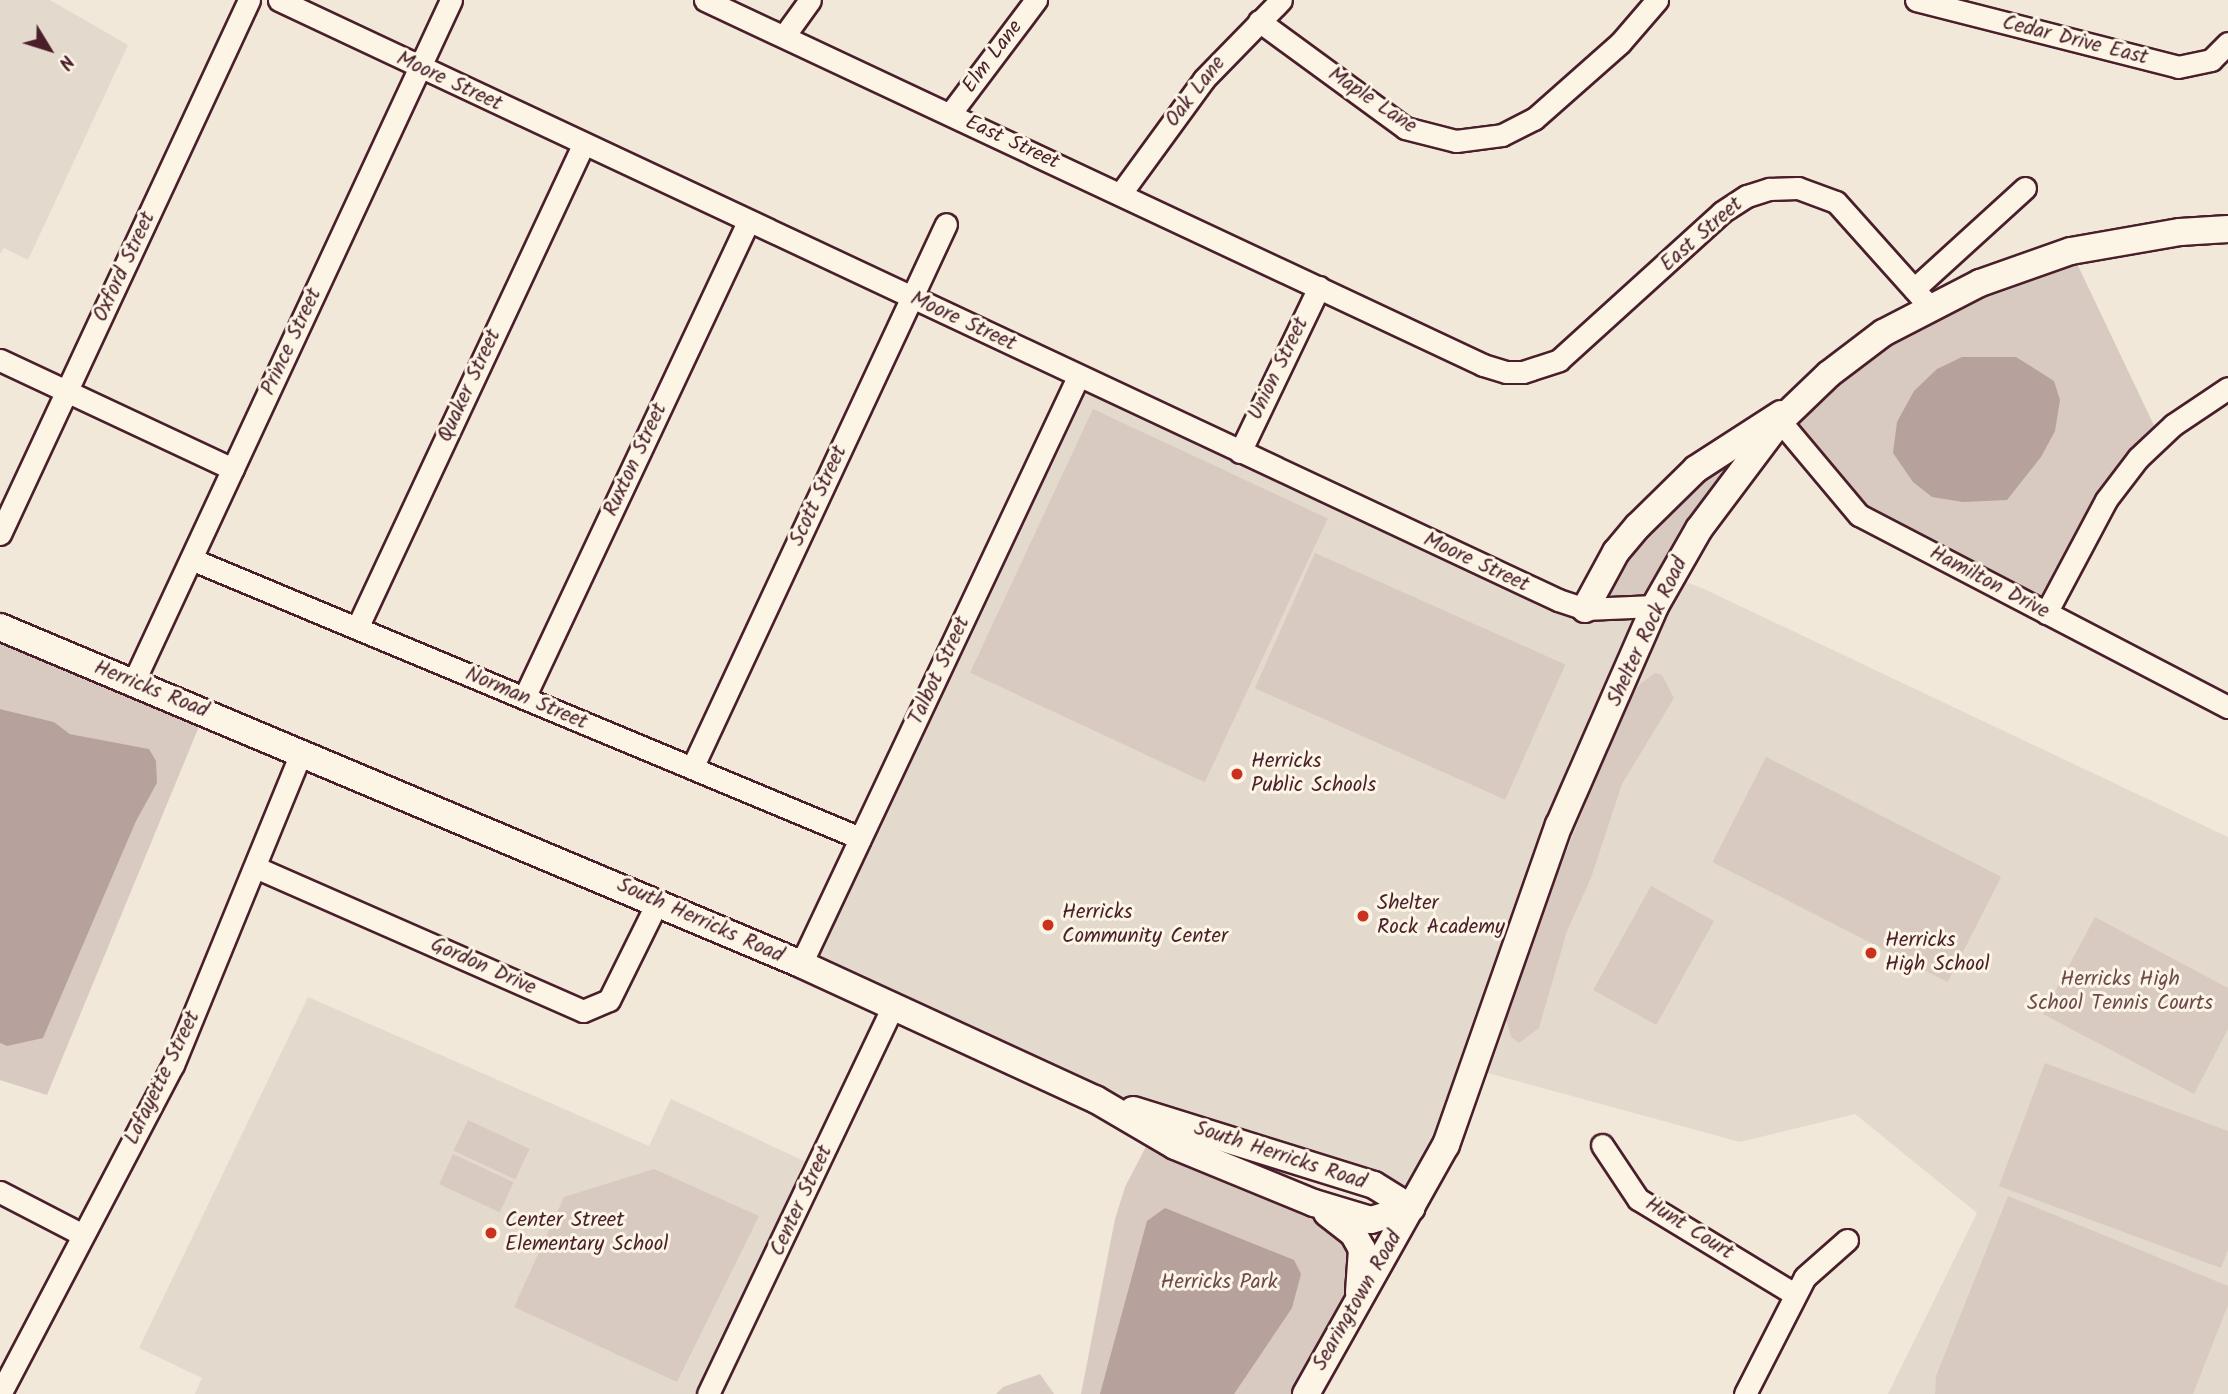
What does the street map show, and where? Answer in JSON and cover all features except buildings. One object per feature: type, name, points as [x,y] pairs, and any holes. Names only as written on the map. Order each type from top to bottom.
[{"type":"main road","name":"Shelter Rock Road","points":[[1411,1208],[1446,1146],[1559,825],[1656,606],[1699,529],[1786,414],[1884,333],[1921,297],[2071,251],[2168,234],[2228,229]]},
{"type":"main road","points":[[1585,609],[1616,552],[1677,488],[1754,428],[1786,414]]},
{"type":"main road","name":"Herricks Road","points":[[0,627],[302,751]]},
{"type":"main road","name":"South Herricks Road","points":[[302,751],[801,964],[1095,1099],[1175,1146],[1314,1203],[1371,1220],[1411,1208]]},
{"type":"main road","name":"South Herricks Road","points":[[1095,1099],[1374,1185],[1411,1208]]},
{"type":"main road","points":[[1314,1203],[1353,1233],[1362,1249],[1358,1298]]},
{"type":"main road","name":"Searingtown Road","points":[[1306,1394],[1411,1208]]},
{"type":"street","name":"Oxford Street","points":[[0,534],[250,0]]},
{"type":"street","name":"Moore Street","points":[[279,0],[1078,377],[1585,609],[1656,606]]},
{"type":"street","name":"Prince Street","points":[[133,683],[451,0]]},
{"type":"street","name":"East Street","points":[[705,0],[1483,365],[1506,372],[1542,367],[1559,360],[1723,212],[1747,196],[1769,189],[1798,188],[1836,202],[1921,297]]},
{"type":"street","points":[[784,36],[810,0]]},
{"type":"street","name":"Elm Lane","points":[[950,114],[1036,0]]},
{"type":"street","name":"Oak Lane","points":[[1121,193],[1204,79],[1281,0]]},
{"type":"street","name":"Maple Lane","points":[[1259,21],[1405,128],[1455,141],[1502,135],[1534,119],[1620,43],[1657,0]]},
{"type":"street","name":"Cedar Drive East","points":[[1916,0],[2178,67],[2211,60],[2228,43]]},
{"type":"street","name":"Quaker Street","points":[[357,628],[583,145]]},
{"type":"street","points":[[1921,297],[2025,188]]},
{"type":"street","name":"Ruxton Street","points":[[524,698],[748,222]]},
{"type":"street","name":"Scott Street","points":[[692,768],[946,224]]},
{"type":"street","name":"Union Street","points":[[1240,452],[1319,287]]},
{"type":"street","points":[[0,360],[233,469]]},
{"type":"street","name":"Talbot Street","points":[[801,964],[1078,377]]},
{"type":"street","points":[[2046,612],[2106,499],[2138,458],[2173,425],[2228,388]]},
{"type":"street","name":"Hamilton Drive","points":[[1786,414],[1853,511],[2227,706]]},
{"type":"street","name":"Norman Street","points":[[191,559],[860,838]]},
{"type":"street","name":"Lafayette Street","points":[[0,1394],[173,1065],[302,751]]},
{"type":"street","name":"Gordon Drive","points":[[255,867],[583,1011],[609,1000],[657,901]]},
{"type":"street","name":"Center Street","points":[[708,1394],[893,1007]]},
{"type":"street","name":"Hunt Court","points":[[1602,1145],[1638,1199],[1794,1294]]},
{"type":"street","points":[[0,1192],[83,1235]]},
{"type":"street","points":[[1745,1394],[1794,1294],[1817,1263],[1847,1240]]},
{"type":"shaded area","points":[[0,0],[50,0],[128,45],[28,260],[4,248],[0,254]]},
{"type":"shaded area","points":[[1962,357],[2016,357],[2054,381],[2060,400],[2055,431],[2041,457],[2007,500],[1963,502],[1932,497],[1913,482],[1893,453],[1897,422],[1914,391],[1937,369]]},
{"type":"shaded area","points":[[1078,377],[1558,600],[1672,577],[1702,588],[2228,837],[2228,1394],[1888,1394],[1977,1213],[1855,1114],[1740,1142],[1473,1069],[1411,1208],[1168,1120],[801,965]]},
{"type":"shaded area","points":[[0,709],[54,722],[70,734],[149,749],[156,761],[157,783],[136,821],[43,1038],[7,1046],[0,1043]]},
{"type":"shaded area","name":"Center Street Elementary School","points":[[308,997],[649,1146],[671,1099],[817,1167],[708,1394],[195,1394],[202,1378],[139,1348]]},
{"type":"shaded area","points":[[1165,1208],[1294,1260],[1301,1274],[1292,1308],[1234,1394],[1100,1394],[1147,1221]]},
{"type":"green space","points":[[2071,251],[2160,438],[2138,458],[2046,613],[1852,512],[1781,422],[1655,606],[1585,609],[1616,552],[1829,374]]},
{"type":"green space","points":[[1093,409],[1328,518],[1205,782],[970,673]]},
{"type":"green space","points":[[1315,553],[1565,664],[1505,800],[1255,688]]},
{"type":"green space","points":[[0,628],[205,712],[47,1095],[0,1080],[0,1043],[7,1046],[157,783],[148,749],[70,734],[54,722],[0,709]]},
{"type":"green space","points":[[1655,673],[1662,675],[1674,698],[1622,784],[1591,878],[1567,931],[1539,1028],[1519,1043],[1511,1037],[1506,1019],[1546,885],[1566,853],[1621,714],[1640,684]]},
{"type":"green space","points":[[1766,757],[2001,877],[1948,982],[1712,862]]},
{"type":"green space","points":[[1651,886],[1714,921],[1656,1025],[1593,990]]},
{"type":"green space","name":"Herricks High School Tennis Courts","points":[[2095,917],[2228,988],[2228,1029],[2194,1094],[2043,1014]]},
{"type":"green space","points":[[2045,1063],[2228,1131],[2228,1250],[2221,1268],[1999,1186]]},
{"type":"green space","points":[[468,1120],[530,1149],[515,1180],[454,1151]]},
{"type":"green space","name":"Herricks Park","points":[[1153,1133],[1314,1203],[1362,1266],[1306,1394],[1081,1394],[1115,1219],[1125,1187]]},
{"type":"green space","points":[[453,1154],[514,1182],[500,1212],[439,1184]]},
{"type":"green space","points":[[654,1169],[759,1216],[677,1382],[514,1307],[564,1197]]},
{"type":"green space","points":[[2008,1196],[2228,1286],[2228,1305],[2193,1394],[1935,1394],[1936,1376]]},
{"type":"green space","points":[[1040,1374],[1054,1394],[996,1394],[1003,1387]]},
{"type":"place","name":"Herricks Public Schools","points":[[1237,774]]},
{"type":"place","name":"Shelter Rock Academy","points":[[1363,916]]},
{"type":"place","name":"Herricks Community Center","points":[[1048,925]]},
{"type":"place","name":"Herricks High School","points":[[1871,953]]},
{"type":"place","name":"Center Street Elementary School","points":[[491,1233]]}]
